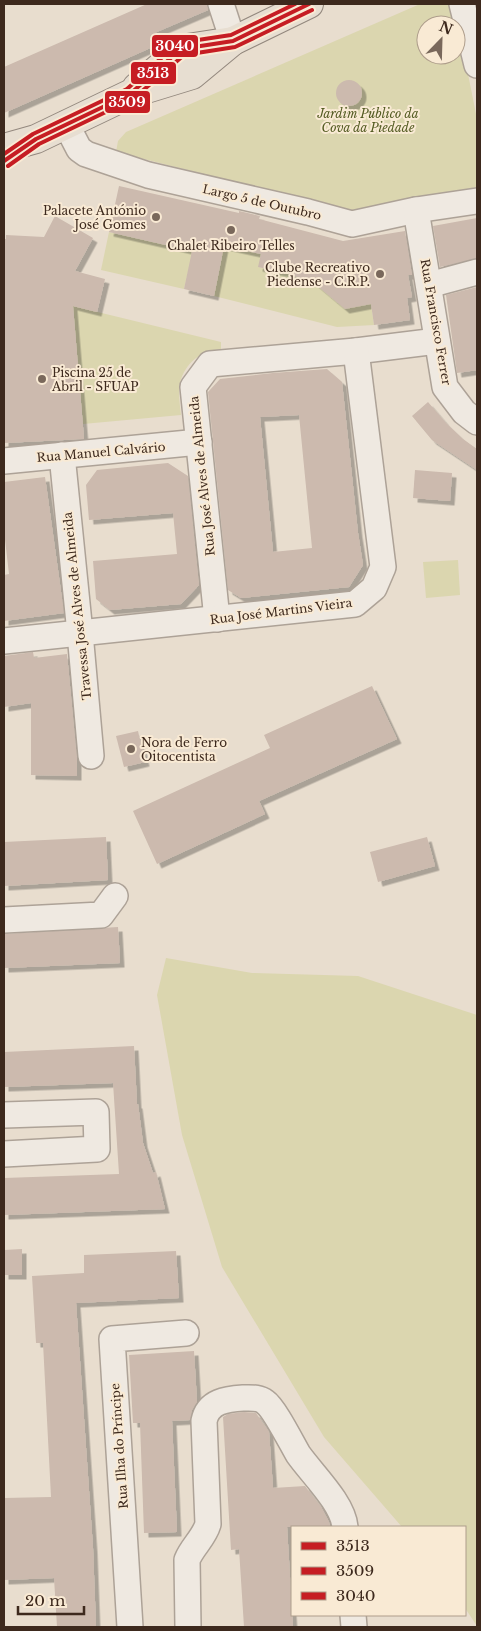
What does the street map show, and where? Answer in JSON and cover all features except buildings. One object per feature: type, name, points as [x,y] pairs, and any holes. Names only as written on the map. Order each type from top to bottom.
[{"type":"main road","points":[[4,161],[36,139],[130,94],[181,49],[233,41],[309,4]]},
{"type":"main road","points":[[4,148],[36,139]]},
{"type":"street","points":[[221,4],[233,41]]},
{"type":"street","points":[[462,4],[477,65]]},
{"type":"street","name":"Largo 5 de Outubro","points":[[66,124],[79,149],[86,154],[148,175],[352,224],[416,210],[477,201]]},
{"type":"street","name":"Rua Francisco Ferrer","points":[[416,210],[445,387],[464,412],[477,422]]},
{"type":"street","points":[[429,285],[477,272]]},
{"type":"street","name":"Rua José Alves de Almeida","points":[[216,619],[193,387],[210,364],[356,351],[437,341]]},
{"type":"street","name":"Rua José Martins Vieira","points":[[4,641],[355,604],[374,588],[383,567],[356,351]]},
{"type":"street","name":"Rua Manuel Calvário","points":[[4,461],[199,442]]},
{"type":"street","name":"Travessa José Alves de Almeida","points":[[62,455],[91,756]]},
{"type":"street","points":[[4,920],[100,915],[115,896]]},
{"type":"street","points":[[4,1114],[96,1112],[97,1149],[4,1154]]},
{"type":"street","name":"Rua Ilha do Príncipe","points":[[130,1627],[112,1338],[186,1334]]},
{"type":"street","points":[[188,1627],[187,1560],[189,1554],[204,1534],[208,1524],[205,1417],[211,1408],[226,1399],[255,1398],[261,1399],[268,1404],[298,1454],[338,1507],[343,1516],[345,1526]]},
{"type":"green space","name":"Jardim Público da Cova da Piedade","points":[[420,4],[454,4],[456,15],[416,15],[416,65],[466,64],[477,119],[477,187],[351,211],[116,152],[118,141],[126,132]]},
{"type":"green space","points":[[109,232],[192,251],[245,239],[243,250],[261,254],[259,267],[313,282],[338,303],[371,304],[374,325],[337,327],[214,296],[222,257],[193,251],[184,289],[101,270]]},
{"type":"green space","points":[[73,306],[221,342],[221,350],[201,355],[186,369],[179,387],[181,415],[83,424]]},
{"type":"green space","points":[[458,560],[460,595],[426,598],[423,562]]},
{"type":"green space","points":[[166,958],[252,973],[358,976],[477,1015],[477,1626],[466,1610],[466,1526],[401,1526],[324,1437],[222,1267],[182,1135],[157,995]]},
{"type":"transit line","name":"3040","points":[[4,154],[33,134],[127,89],[178,43],[231,35],[295,4]]},
{"type":"transit line","name":"3513","points":[[4,161],[36,139],[130,94],[181,49],[233,41],[309,4]]},
{"type":"transit line","name":"3509","points":[[8,166],[39,144],[133,99],[184,55],[235,47],[312,10]]},
{"type":"place","name":"Palacete António José Gomes","points":[[156,217]]},
{"type":"place","name":"Chalet Ribeiro Telles","points":[[231,230]]},
{"type":"place","name":"Clube Recreativo Piedense - C.R.P.","points":[[380,274]]},
{"type":"place","name":"Piscina 25 de Abril - SFUAP","points":[[42,379]]},
{"type":"place","name":"Nora de Ferro Oitocentista","points":[[131,749]]}]
